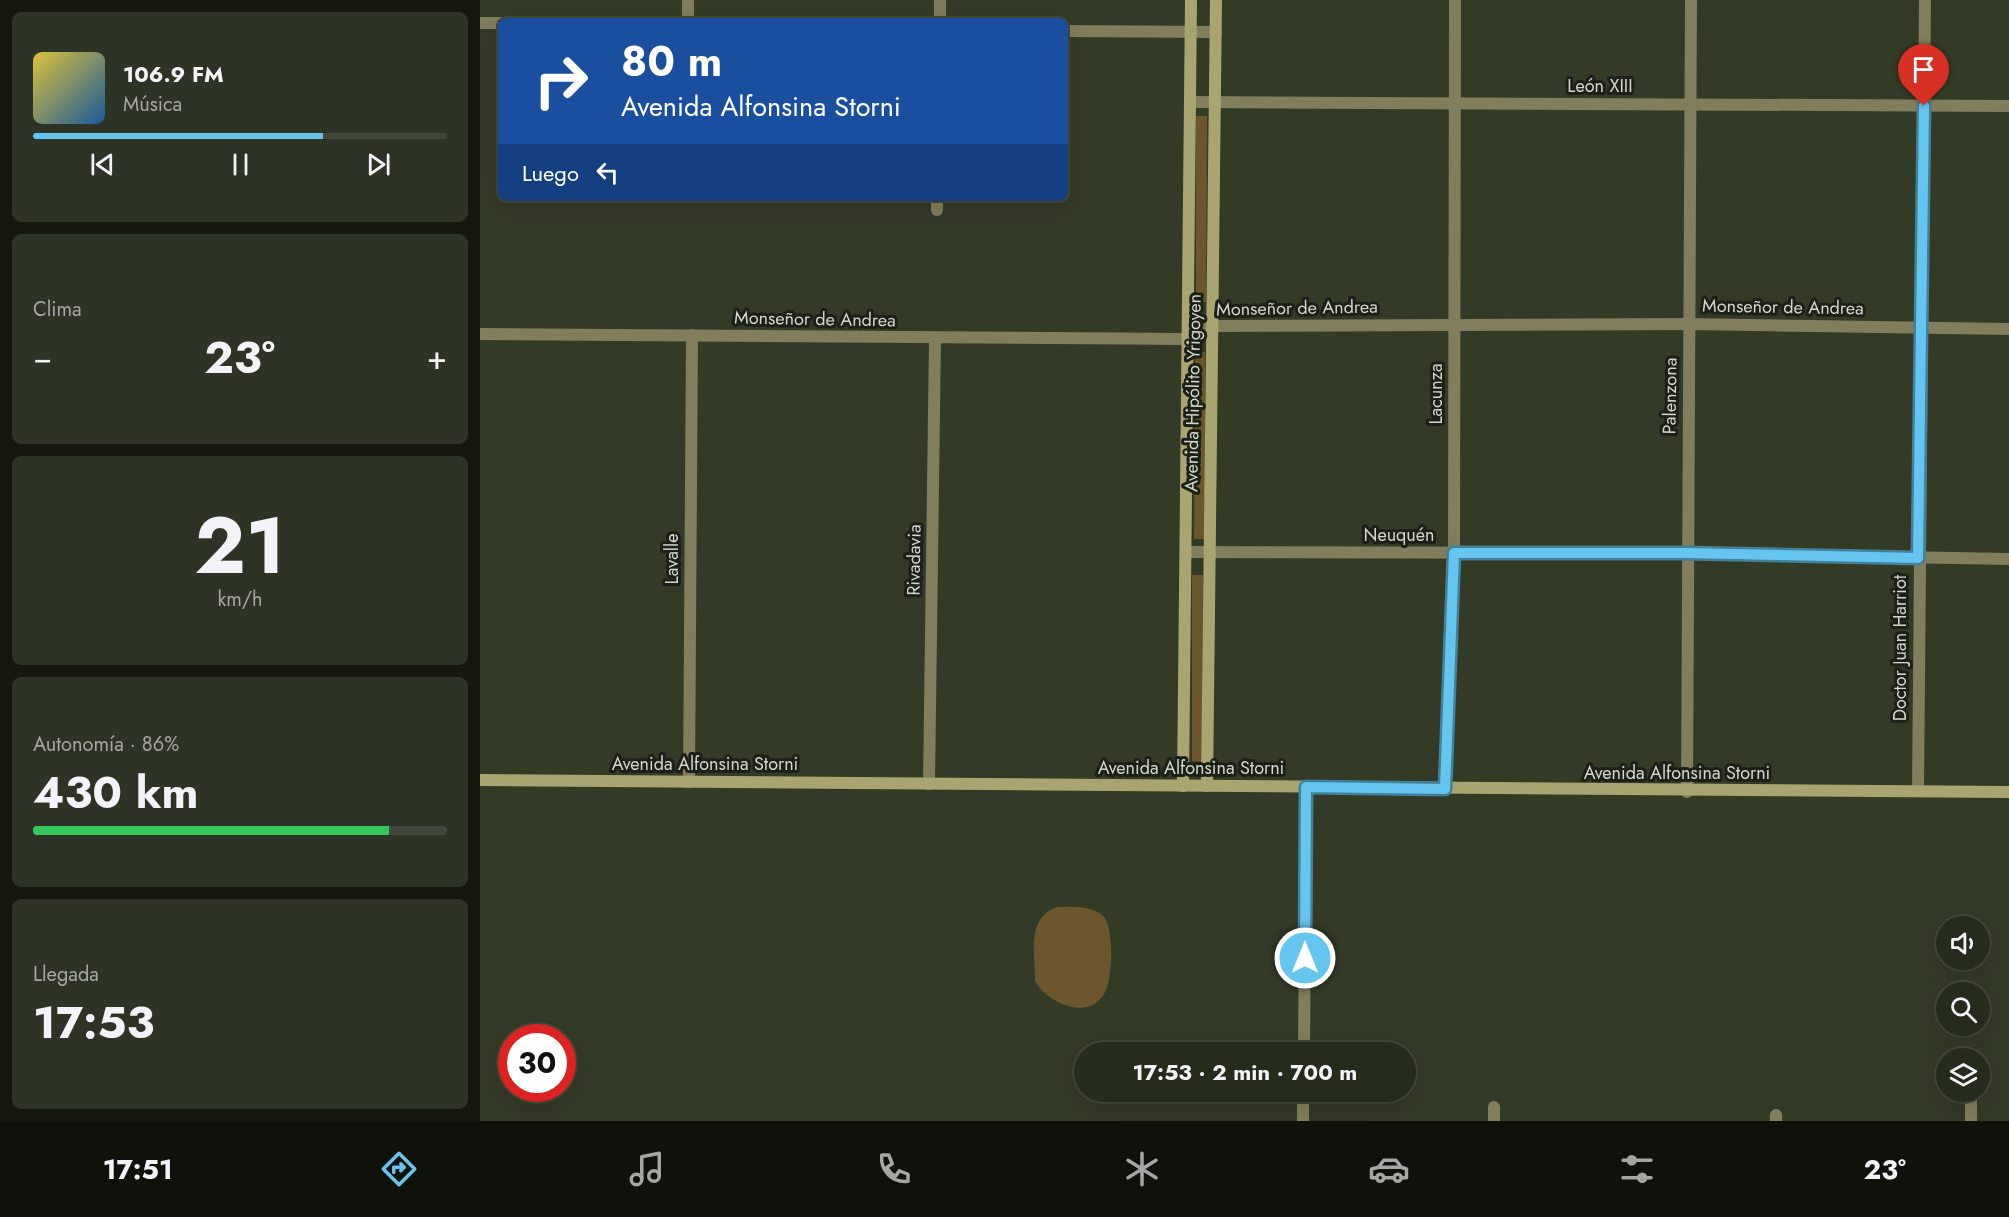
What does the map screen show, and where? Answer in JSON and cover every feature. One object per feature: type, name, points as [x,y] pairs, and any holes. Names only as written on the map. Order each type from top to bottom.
[{"type":"main road","name":"Avenida Hipólito Yrigoyen","points":[[1183,786],[1191,0]]},
{"type":"main road","name":"Avenida Hipólito Yrigoyen","points":[[1207,786],[1216,0]]},
{"type":"main road","name":"Avenida Alfonsina Storni","points":[[480,780],[1687,792],[2009,792]]},
{"type":"street","points":[[688,0],[688,18]]},
{"type":"street","points":[[940,0],[940,18]]},
{"type":"street","name":"Lacunza","points":[[1445,789],[1454,553],[1455,0]]},
{"type":"street","name":"Palenzona","points":[[1687,792],[1686,553],[1691,0]]},
{"type":"street","name":"Doctor Juan Harriot","points":[[1918,791],[1918,558],[1925,0]]},
{"type":"street","points":[[480,23],[498,23]]},
{"type":"street","points":[[1068,31],[1215,32]]},
{"type":"street","name":"León XIII","points":[[1190,102],[2009,106]]},
{"type":"street","name":"Monseñor de Andrea","points":[[480,334],[1187,339],[1212,326],[1689,324],[2009,329]]},
{"type":"street","name":"Lavalle","points":[[689,782],[692,335]]},
{"type":"street","name":"Rivadavia","points":[[929,784],[935,338]]},
{"type":"street","name":"Neuquén","points":[[1186,552],[1686,553],[2009,559]]},
{"type":"street","points":[[1304,1042],[1306,787]]},
{"type":"street","points":[[1303,1121],[1304,1102]]},
{"type":"street","points":[[1971,1102],[1971,1121]]},
{"type":"street","points":[[1494,1107],[1494,1121]]},
{"type":"shaded area","points":[[1196,116],[1207,116],[1206,302],[1196,302]]},
{"type":"shaded area","points":[[1195,352],[1205,352],[1205,539],[1194,539]]},
{"type":"shaded area","points":[[1192,575],[1203,575],[1202,762],[1192,761]]},
{"type":"shaded area","points":[[1057,907],[1080,907],[1097,912],[1106,920],[1109,929],[1111,966],[1107,987],[1097,1002],[1088,1007],[1078,1008],[1057,1002],[1040,989],[1035,981],[1034,938],[1036,928],[1040,919],[1047,912]]},
{"type":"route","points":[[1305,958],[1306,787],[1445,789],[1454,553],[1686,553],[1918,558],[1924,106]]}]
